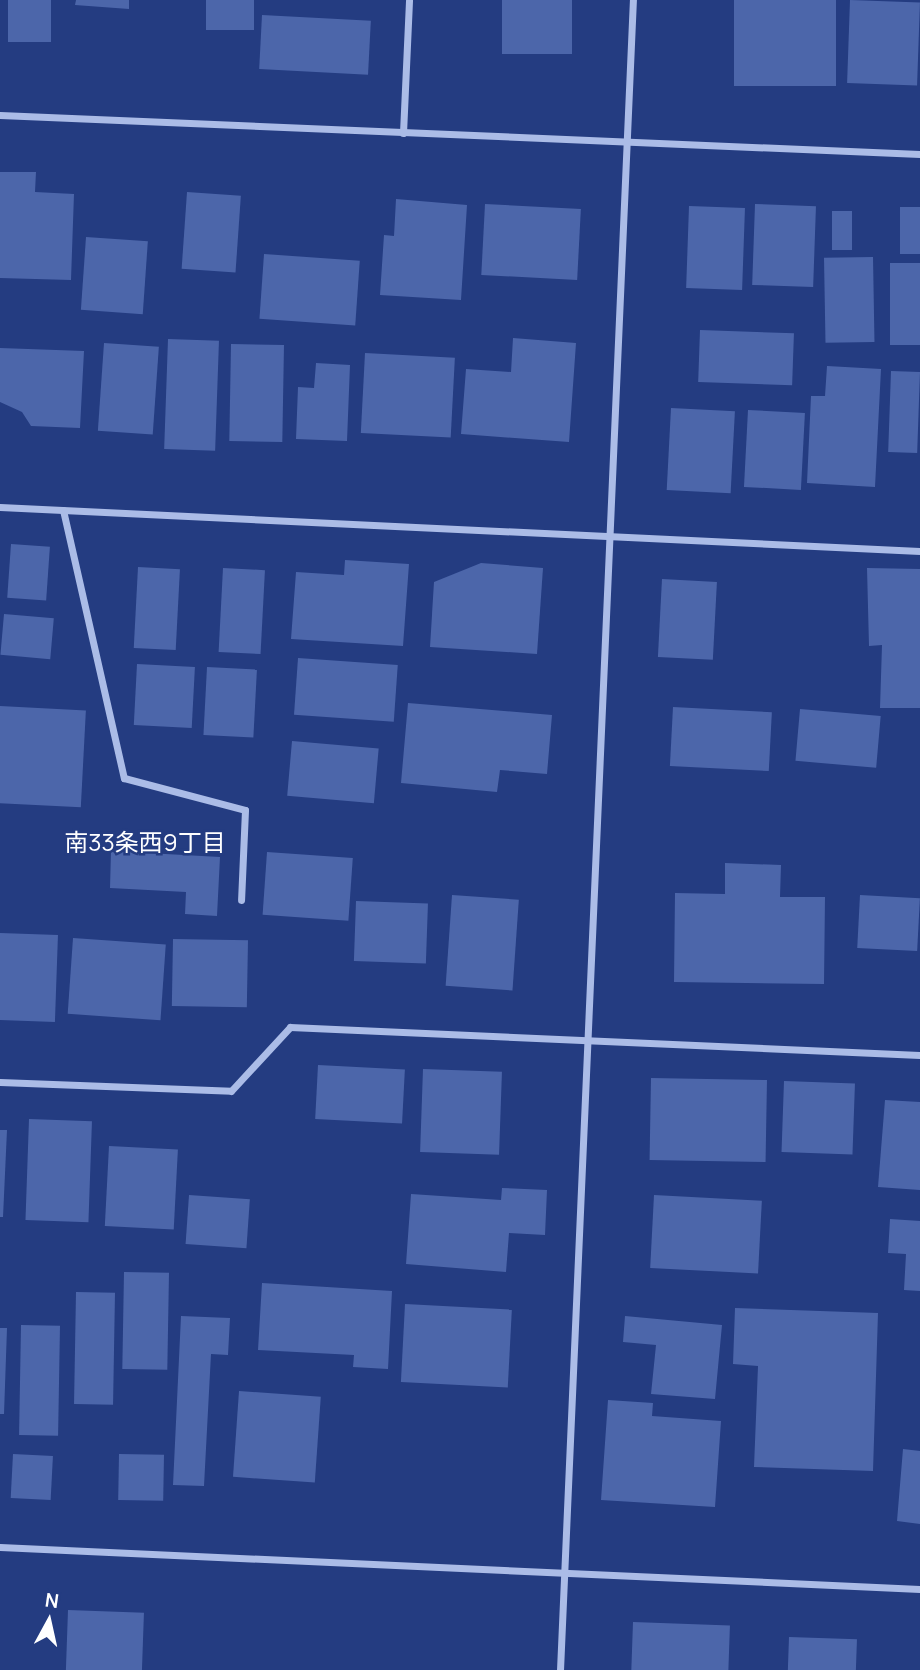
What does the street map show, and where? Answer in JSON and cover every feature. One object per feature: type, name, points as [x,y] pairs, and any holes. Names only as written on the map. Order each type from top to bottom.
[{"type":"street","points":[[403,133],[409,0]]},
{"type":"street","points":[[560,1670],[634,0]]},
{"type":"street","points":[[0,116],[920,154]]},
{"type":"street","points":[[0,507],[611,534],[920,551]]},
{"type":"street","points":[[63,510],[124,778],[245,810],[241,900]]},
{"type":"street","points":[[0,1082],[231,1091],[290,1027],[920,1055]]},
{"type":"street","points":[[0,1546],[920,1589]]},
{"type":"building","points":[[8,0],[51,0],[51,42],[8,42]]},
{"type":"building","points":[[76,0],[129,0],[129,9],[75,5]]},
{"type":"building","points":[[206,0],[254,0],[254,30],[206,30]]},
{"type":"building","points":[[502,0],[572,0],[572,54],[502,54]]},
{"type":"building","points":[[734,0],[836,0],[836,86],[734,86]]},
{"type":"building","points":[[850,0],[920,2],[917,85],[847,83]]},
{"type":"building","points":[[262,15],[371,21],[368,75],[259,69]]},
{"type":"building","points":[[0,172],[36,172],[35,192],[74,194],[71,280],[0,278]]},
{"type":"building","points":[[187,192],[241,196],[235,273],[182,269]]},
{"type":"building","points":[[396,199],[467,205],[461,300],[380,295],[384,235],[394,236]]},
{"type":"building","points":[[485,204],[581,209],[577,280],[481,275]]},
{"type":"building","points":[[755,204],[816,206],[813,287],[752,285]]},
{"type":"building","points":[[689,206],[745,208],[742,290],[686,288]]},
{"type":"building","points":[[900,207],[920,207],[920,254],[900,254]]},
{"type":"building","points":[[832,211],[852,211],[852,250],[832,250]]},
{"type":"building","points":[[86,237],[148,241],[143,314],[81,310]]},
{"type":"building","points":[[264,254],[360,261],[355,326],[259,319]]},
{"type":"building","points":[[873,257],[874,342],[825,343],[824,258]]},
{"type":"building","points":[[890,263],[920,263],[920,345],[890,345]]},
{"type":"building","points":[[700,330],[794,333],[792,385],[698,382]]},
{"type":"building","points":[[513,338],[576,343],[569,442],[461,434],[466,369],[511,372]]},
{"type":"building","points":[[168,339],[219,341],[215,451],[164,449]]},
{"type":"building","points":[[104,343],[159,347],[153,435],[98,431]]},
{"type":"building","points":[[231,344],[284,345],[282,442],[229,441]]},
{"type":"building","points":[[0,348],[84,351],[80,428],[31,426],[22,412],[0,402]]},
{"type":"building","points":[[365,353],[455,358],[451,438],[361,433]]},
{"type":"building","points":[[316,363],[350,365],[347,441],[296,439],[298,387],[314,388]]},
{"type":"building","points":[[827,366],[881,369],[875,487],[807,483],[811,396],[825,396]]},
{"type":"building","points":[[891,371],[920,372],[917,453],[888,452]]},
{"type":"building","points":[[671,408],[735,411],[731,493],[667,490]]},
{"type":"building","points":[[748,410],[805,413],[801,490],[744,487]]},
{"type":"building","points":[[11,544],[50,547],[46,601],[7,598]]},
{"type":"building","points":[[345,560],[409,564],[403,646],[291,639],[296,572],[344,575]]},
{"type":"building","points":[[481,563],[543,568],[537,654],[430,647],[434,582]]},
{"type":"building","points":[[138,567],[180,569],[176,650],[134,648]]},
{"type":"building","points":[[223,568],[265,570],[261,654],[219,652]]},
{"type":"building","points":[[867,568],[920,569],[920,708],[880,708],[882,645],[869,646]]},
{"type":"building","points":[[662,579],[717,582],[713,660],[658,657]]},
{"type":"building","points":[[4,614],[54,618],[50,659],[0,655]]},
{"type":"building","points":[[298,658],[398,665],[394,722],[294,715]]},
{"type":"building","points":[[137,664],[195,667],[192,728],[134,725]]},
{"type":"building","points":[[207,667],[257,670],[253,738],[203,735]]},
{"type":"building","points":[[408,703],[552,715],[547,774],[500,770],[497,792],[401,783]]},
{"type":"building","points":[[0,706],[86,711],[81,807],[0,803]]},
{"type":"building","points":[[673,707],[772,712],[769,771],[670,766]]},
{"type":"building","points":[[800,709],[881,716],[876,768],[795,761]]},
{"type":"building","points":[[292,741],[379,749],[374,803],[287,796]]},
{"type":"building","points":[[111,851],[220,857],[217,916],[185,914],[186,892],[110,888]]},
{"type":"building","points":[[267,852],[353,858],[348,921],[263,915]]},
{"type":"building","points":[[725,863],[781,865],[780,897],[825,897],[824,984],[674,982],[675,893],[725,894]]},
{"type":"building","points":[[452,895],[519,900],[512,990],[446,986]]},
{"type":"building","points":[[860,895],[920,898],[917,951],[857,948]]},
{"type":"building","points":[[356,901],[428,904],[426,963],[354,961]]},
{"type":"building","points":[[0,933],[58,935],[55,1022],[0,1020]]},
{"type":"building","points":[[73,938],[166,944],[160,1020],[68,1014]]},
{"type":"building","points":[[173,939],[248,940],[247,1007],[172,1006]]},
{"type":"building","points":[[318,1065],[405,1070],[402,1123],[315,1119]]},
{"type":"building","points":[[423,1069],[502,1072],[499,1155],[420,1152]]},
{"type":"building","points":[[651,1078],[767,1080],[766,1162],[650,1160]]},
{"type":"building","points":[[784,1081],[855,1083],[852,1154],[782,1152]]},
{"type":"building","points":[[885,1100],[920,1102],[920,1190],[878,1187]]},
{"type":"building","points":[[29,1119],[92,1121],[88,1222],[25,1220]]},
{"type":"building","points":[[0,1130],[7,1130],[3,1217],[0,1217]]},
{"type":"building","points":[[109,1146],[178,1150],[174,1230],[105,1226]]},
{"type":"building","points":[[502,1188],[547,1190],[545,1235],[509,1233],[506,1272],[406,1264],[411,1194],[501,1200]]},
{"type":"building","points":[[189,1195],[250,1199],[246,1248],[186,1244]]},
{"type":"building","points":[[654,1195],[762,1201],[758,1274],[650,1268]]},
{"type":"building","points":[[890,1219],[920,1221],[920,1291],[904,1290],[906,1254],[888,1253]]},
{"type":"building","points":[[124,1272],[169,1273],[167,1370],[122,1369]]},
{"type":"building","points":[[262,1283],[392,1291],[388,1369],[353,1367],[354,1355],[258,1350]]},
{"type":"building","points":[[76,1292],[115,1293],[113,1405],[74,1404]]},
{"type":"building","points":[[405,1304],[512,1310],[508,1387],[401,1382]]},
{"type":"building","points":[[735,1308],[878,1313],[873,1471],[754,1467],[758,1366],[733,1364]]},
{"type":"building","points":[[181,1316],[230,1318],[228,1355],[211,1354],[204,1486],[173,1485]]},
{"type":"building","points":[[625,1316],[722,1325],[715,1399],[651,1394],[656,1345],[623,1342]]},
{"type":"building","points":[[21,1325],[60,1326],[58,1436],[19,1435]]},
{"type":"building","points":[[0,1328],[7,1328],[4,1414],[0,1414]]},
{"type":"building","points":[[239,1391],[321,1397],[315,1483],[233,1477]]},
{"type":"building","points":[[608,1400],[653,1403],[652,1416],[721,1421],[715,1507],[601,1500]]},
{"type":"building","points":[[903,1449],[920,1451],[920,1524],[897,1521]]},
{"type":"building","points":[[13,1454],[53,1456],[51,1500],[11,1498]]},
{"type":"building","points":[[119,1454],[164,1455],[163,1501],[118,1500]]},
{"type":"building","points":[[68,1610],[144,1613],[142,1670],[66,1670]]},
{"type":"building","points":[[633,1622],[730,1625],[728,1670],[631,1670]]},
{"type":"building","points":[[789,1637],[857,1639],[856,1670],[788,1670]]},
{"type":"district","name":"南33条西9丁目","points":[[145,842]]}]
